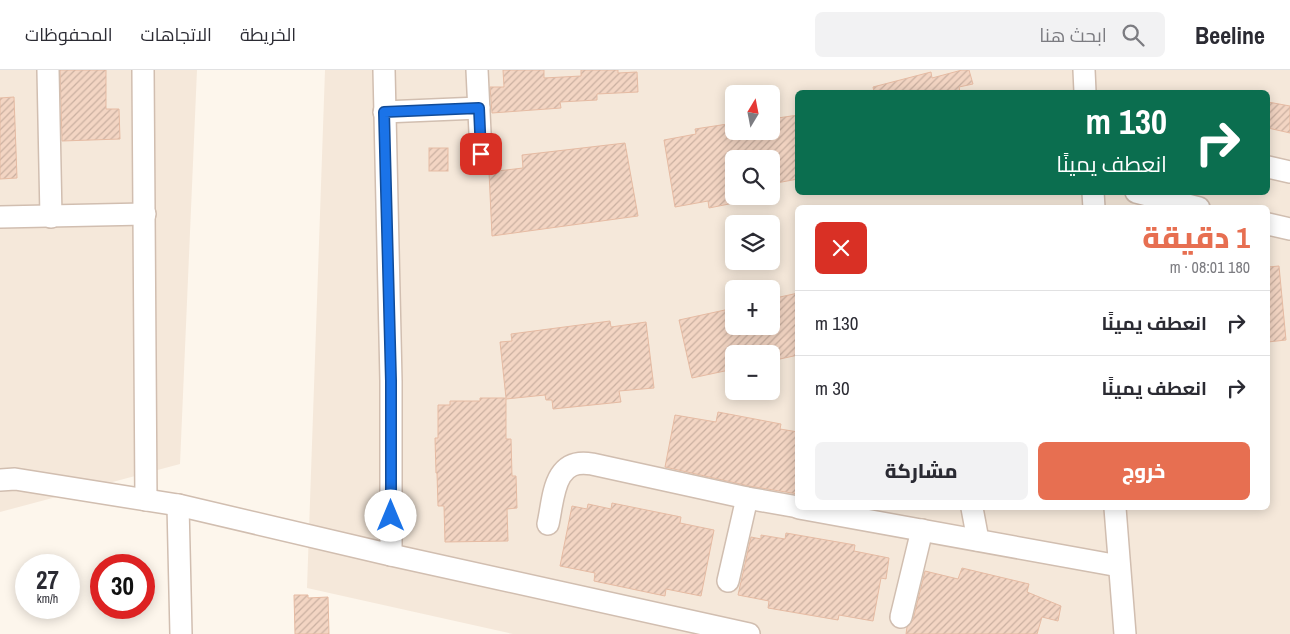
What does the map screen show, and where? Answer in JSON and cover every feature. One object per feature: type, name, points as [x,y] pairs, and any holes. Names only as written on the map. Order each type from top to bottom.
[{"type":"street","points":[[48,70],[51,216]]},
{"type":"street","points":[[143,70],[146,500]]},
{"type":"street","points":[[384,70],[391,381],[391,555]]},
{"type":"street","points":[[477,70],[481,154]]},
{"type":"street","points":[[1084,70],[1085,90]]},
{"type":"street","points":[[384,112],[479,108]]},
{"type":"street","points":[[1270,167],[1290,172]]},
{"type":"street","points":[[1148,195],[1187,205]]},
{"type":"street","points":[[0,217],[145,214]]},
{"type":"street","points":[[1270,224],[1290,229]]},
{"type":"street","points":[[548,524],[557,480],[560,474],[570,465],[578,462],[795,506]]},
{"type":"street","points":[[0,480],[15,478],[178,505],[391,555],[749,634]]},
{"type":"street","points":[[728,581],[747,498]]},
{"type":"street","points":[[178,505],[181,634]]},
{"type":"street","points":[[814,510],[1119,566]]},
{"type":"street","points":[[972,510],[978,540]]},
{"type":"street","points":[[1115,510],[1125,634]]},
{"type":"street","points":[[901,617],[922,530]]},
{"type":"shaded area","points":[[0,70],[197,70],[180,464],[0,512]]},
{"type":"shaded area","points":[[325,70],[1290,70],[1290,634],[513,634],[307,588]]},
{"type":"building","points":[[60,70],[106,70],[106,109],[119,109],[120,139],[62,141]]},
{"type":"building","points":[[503,70],[544,70],[544,78],[581,76],[581,70],[618,70],[618,73],[637,72],[638,92],[597,94],[597,100],[560,102],[561,108],[492,113],[490,87],[504,87]]},
{"type":"building","points":[[969,70],[973,84],[959,87],[960,90],[874,90],[873,87],[931,72],[932,78]]},
{"type":"building","points":[[14,97],[17,178],[0,179],[0,98]]},
{"type":"building","points":[[1270,102],[1290,106],[1290,133],[1270,128]]},
{"type":"building","points":[[795,115],[795,180],[780,182],[780,150],[725,150],[725,205],[709,208],[708,201],[675,207],[664,140],[696,134],[695,129],[725,124],[725,140],[780,140],[780,118]]},
{"type":"building","points":[[625,143],[638,216],[492,236],[489,172],[523,168],[522,155]]},
{"type":"building","points":[[429,148],[448,148],[448,171],[429,171]]},
{"type":"building","points":[[1279,266],[1286,340],[1270,342],[1270,267]]},
{"type":"building","points":[[795,294],[795,356],[780,359],[780,345],[725,345],[725,371],[692,378],[679,320],[725,310],[725,335],[780,335],[780,297]]},
{"type":"building","points":[[610,321],[611,327],[646,322],[654,388],[619,391],[621,402],[553,409],[552,400],[546,400],[545,395],[506,399],[506,439],[511,439],[512,476],[516,476],[517,508],[507,509],[508,541],[445,542],[444,506],[438,506],[436,473],[435,438],[438,438],[438,405],[450,405],[450,401],[480,401],[480,398],[506,398],[500,342],[512,341],[511,334]]},
{"type":"building","points":[[718,412],[781,424],[780,429],[795,432],[795,494],[749,486],[665,467],[675,415],[716,422]]},
{"type":"building","points":[[612,503],[681,517],[680,523],[714,530],[701,596],[666,589],[665,596],[594,581],[595,573],[560,566],[572,506],[587,509],[588,504],[611,509]]},
{"type":"building","points":[[786,533],[855,545],[854,551],[889,558],[886,579],[881,578],[873,621],[839,615],[838,620],[768,608],[769,601],[738,595],[751,537],[761,539],[761,535],[785,539]]},
{"type":"building","points":[[962,568],[1029,584],[1027,592],[1061,606],[1058,621],[1042,617],[1037,634],[906,634],[907,627],[913,620],[925,571],[958,579]]},
{"type":"building","points":[[294,595],[308,595],[308,598],[328,597],[329,634],[295,634]]},
{"type":"route","points":[[391,516],[391,381],[384,112],[479,108],[481,154]]}]
